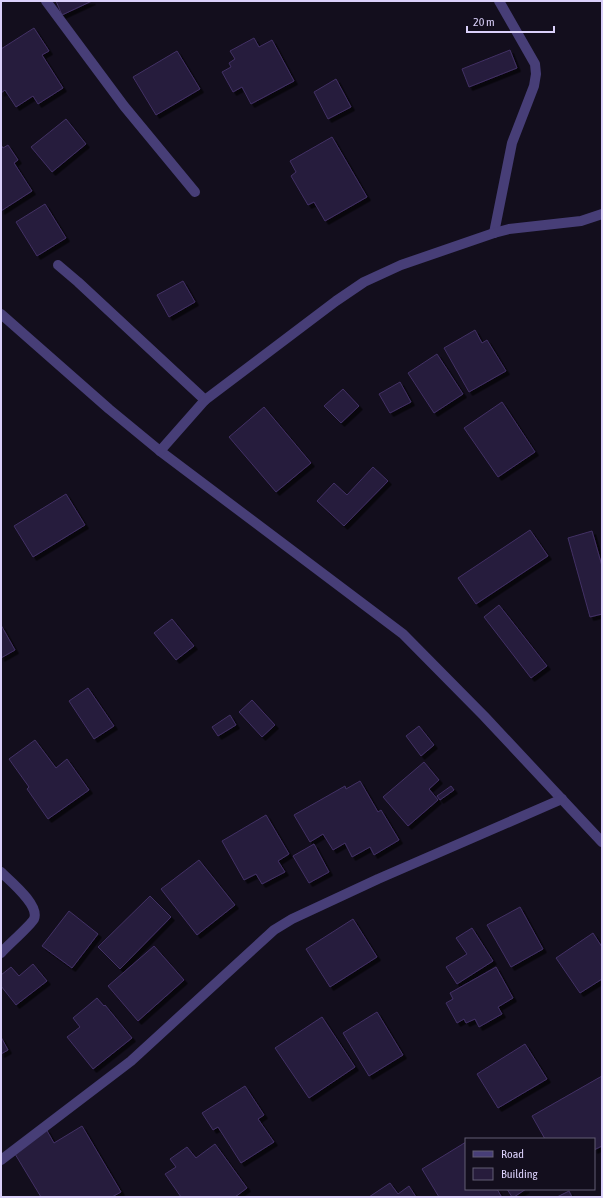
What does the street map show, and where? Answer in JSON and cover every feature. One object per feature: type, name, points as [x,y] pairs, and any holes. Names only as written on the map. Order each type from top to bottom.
[{"type":"street","points":[[46,1],[124,106],[195,192]]},
{"type":"street","points":[[494,234],[512,143],[534,86],[536,74],[535,64],[499,1]]},
{"type":"street","points":[[160,452],[205,400],[336,301],[364,282],[401,265],[509,229],[581,221],[602,214]]},
{"type":"street","points":[[58,265],[205,400]]},
{"type":"street","points":[[1,314],[5,325],[160,452],[403,634],[484,716],[602,842]]},
{"type":"street","points":[[1,1160],[131,1061],[274,930],[292,919],[378,879],[562,799]]},
{"type":"street","points":[[1,872],[27,898],[35,912],[34,920],[1,953]]},
{"type":"building","points":[[56,1],[92,1],[62,15]]},
{"type":"building","points":[[34,28],[49,51],[42,55],[63,88],[38,104],[33,96],[16,107],[5,90],[1,93],[1,49]]},
{"type":"building","points":[[254,38],[259,47],[272,40],[294,81],[251,104],[242,87],[233,92],[222,72],[231,67],[229,63],[235,59],[230,51]]},
{"type":"building","points":[[510,50],[517,68],[469,87],[462,69]]},
{"type":"building","points":[[177,51],[200,89],[156,115],[133,77]]},
{"type":"building","points":[[336,79],[351,107],[328,119],[314,92]]},
{"type":"building","points":[[66,119],[86,144],[52,172],[31,147]]},
{"type":"building","points":[[332,137],[367,197],[325,221],[314,202],[308,205],[291,176],[296,172],[290,161]]},
{"type":"building","points":[[1,145],[3,148],[8,145],[18,160],[14,163],[32,191],[1,211]]},
{"type":"building","points":[[45,204],[66,238],[37,256],[16,222]]},
{"type":"building","points":[[183,281],[195,302],[169,317],[157,295]]},
{"type":"building","points":[[475,330],[482,343],[487,340],[506,371],[469,392],[444,348]]},
{"type":"building","points":[[437,354],[463,394],[434,413],[408,373]]},
{"type":"building","points":[[400,382],[411,402],[390,413],[379,394]]},
{"type":"building","points":[[343,389],[359,406],[341,423],[324,406]]},
{"type":"building","points":[[502,402],[535,452],[498,477],[464,428]]},
{"type":"building","points":[[264,407],[311,463],[276,492],[229,437]]},
{"type":"building","points":[[373,467],[388,481],[344,526],[317,501],[334,483],[347,495]]},
{"type":"building","points":[[66,494],[85,525],[33,557],[14,526]]},
{"type":"building","points":[[530,530],[548,556],[476,604],[458,578]]},
{"type":"building","points":[[592,531],[602,566],[602,614],[590,617],[568,538]]},
{"type":"building","points":[[499,605],[547,666],[531,678],[484,617]]},
{"type":"building","points":[[172,619],[194,646],[176,660],[154,633]]},
{"type":"building","points":[[1,625],[15,650],[1,658]]},
{"type":"building","points":[[88,688],[114,726],[94,739],[69,701]]},
{"type":"building","points":[[252,700],[275,725],[262,737],[239,712]]},
{"type":"building","points":[[230,715],[236,725],[218,736],[212,727]]},
{"type":"building","points":[[419,726],[434,745],[421,756],[406,736]]},
{"type":"building","points":[[35,740],[56,768],[67,759],[89,790],[48,819],[27,789],[29,787],[9,759]]},
{"type":"building","points":[[424,762],[439,780],[429,789],[438,800],[408,826],[383,797]]},
{"type":"building","points":[[360,781],[378,812],[381,810],[399,840],[374,855],[370,847],[352,857],[345,843],[333,850],[323,834],[310,842],[294,815],[345,786],[346,789]]},
{"type":"building","points":[[451,786],[454,790],[440,800],[437,796]]},
{"type":"building","points":[[266,815],[289,854],[278,861],[285,872],[262,884],[256,874],[244,880],[222,841]]},
{"type":"building","points":[[314,844],[329,872],[309,883],[293,856]]},
{"type":"building","points":[[199,860],[235,905],[197,935],[161,889]]},
{"type":"building","points":[[150,896],[171,917],[120,969],[98,947]]},
{"type":"building","points":[[520,907],[543,949],[511,967],[487,925]]},
{"type":"building","points":[[69,911],[98,934],[72,968],[42,946]]},
{"type":"building","points":[[353,919],[377,957],[330,987],[306,949]]},
{"type":"building","points":[[472,928],[493,961],[457,984],[446,967],[467,954],[456,938]]},
{"type":"building","points":[[593,933],[602,947],[602,979],[580,993],[556,958]]},
{"type":"building","points":[[154,946],[184,980],[138,1021],[108,986]]},
{"type":"building","points":[[33,964],[47,981],[16,1005],[1,986],[1,975],[11,967],[19,976]]},
{"type":"building","points":[[496,967],[513,998],[498,1007],[502,1014],[479,1027],[475,1019],[466,1023],[464,1019],[457,1023],[446,1003],[453,999],[450,993]]},
{"type":"building","points":[[97,998],[104,1006],[105,1005],[132,1038],[93,1069],[67,1037],[80,1027],[73,1018]]},
{"type":"building","points":[[377,1012],[403,1055],[369,1076],[343,1033]]},
{"type":"building","points":[[322,1017],[355,1067],[309,1098],[275,1048]]},
{"type":"building","points":[[1,1037],[8,1050],[1,1054]]},
{"type":"building","points":[[525,1044],[547,1079],[498,1108],[477,1074]]},
{"type":"building","points":[[602,1076],[602,1146],[595,1150],[595,1138],[544,1138],[532,1116]]},
{"type":"building","points":[[245,1086],[264,1115],[258,1119],[274,1142],[241,1163],[218,1127],[213,1130],[202,1113]]},
{"type":"building","points":[[82,1126],[121,1192],[112,1197],[41,1197],[12,1149],[46,1129],[54,1143]]},
{"type":"building","points":[[465,1143],[465,1190],[498,1190],[501,1196],[439,1197],[422,1169]]},
{"type":"building","points":[[215,1144],[247,1188],[235,1197],[181,1197],[165,1174],[176,1167],[170,1159],[187,1147],[196,1158]]},
{"type":"building","points":[[390,1183],[398,1194],[409,1186],[416,1197],[369,1197]]},
{"type":"building","points":[[508,1190],[524,1190],[514,1197],[512,1197]]},
{"type":"building","points":[[569,1191],[572,1197],[557,1197]]}]
